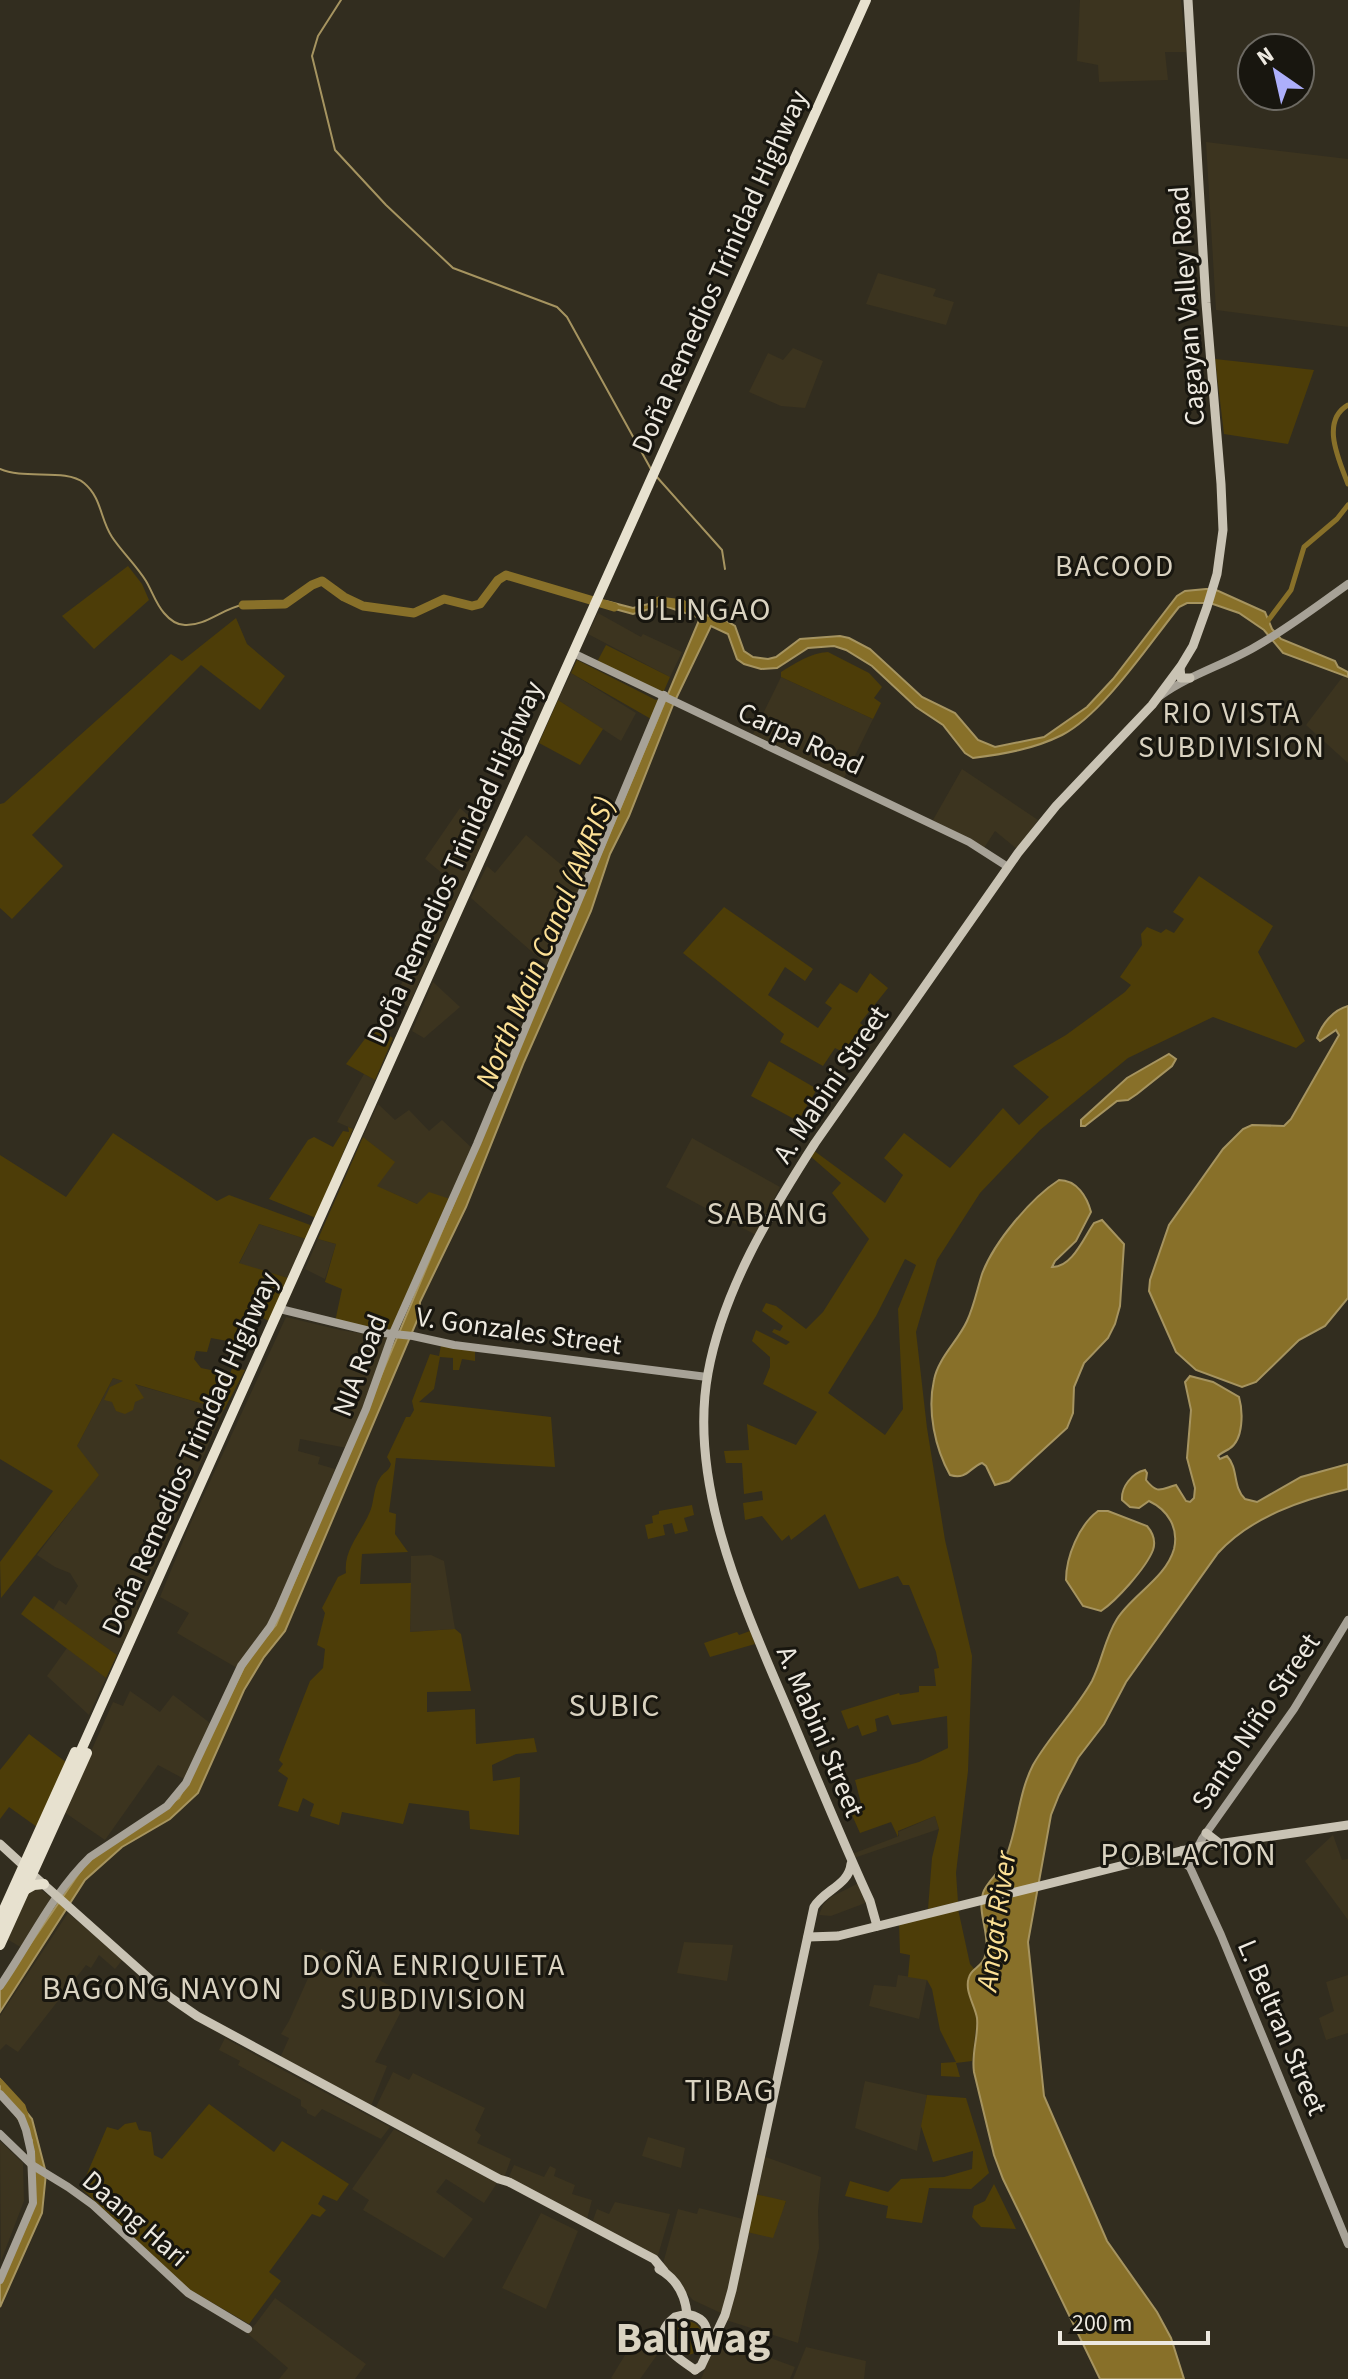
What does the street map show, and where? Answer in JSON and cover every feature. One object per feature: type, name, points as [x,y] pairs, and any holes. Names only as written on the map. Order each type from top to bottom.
[{"type":"highway","name":"Doña Remedios Trinidad Highway","points":[[0,1918],[87,1753],[85,1743],[866,0]]},
{"type":"highway","points":[[0,1932],[85,1743]]},
{"type":"highway","name":"Doña Remedios Trinidad Highway","points":[[0,1945],[25,1890],[28,1870]]},
{"type":"highway","points":[[25,1890],[44,1884]]},
{"type":"main road","name":"Cagayan Valley Road","points":[[1188,0],[1223,530],[1207,607]]},
{"type":"main road","name":"A. Mabini Street","points":[[877,1926],[870,1901],[750,1617],[714,1513],[707,1483],[705,1450],[707,1377],[725,1312],[783,1193],[1008,867],[1047,817],[1158,698],[1193,646],[1207,607]]},
{"type":"main road","points":[[1181,666],[1181,678],[1190,678]]},
{"type":"main road","points":[[808,1937],[838,1936],[1086,1875],[1192,1845],[1348,1825]]},
{"type":"main road","points":[[1192,1845],[1219,1843]]},
{"type":"main road","points":[[0,1844],[171,1998],[218,2029],[664,2271],[679,2286],[691,2315],[704,2322],[708,2332],[697,2374]]},
{"type":"main road","points":[[697,2374],[725,2315],[738,2265],[814,1907],[819,1898],[846,1878],[851,1862]]},
{"type":"main road","points":[[697,2374],[669,2350],[664,2341],[664,2332],[672,2319],[691,2315],[721,2320]]},
{"type":"main road","points":[[680,2358],[692,2358],[701,2352]]},
{"type":"street","points":[[1158,698],[1190,678],[1259,645],[1348,584]]},
{"type":"street","name":"Carpa Road","points":[[573,653],[969,842],[1008,867]]},
{"type":"street","name":"NIA Road","points":[[0,1986],[59,1897],[90,1857],[167,1806],[186,1783],[241,1666],[270,1627],[366,1409],[395,1334],[667,698]]},
{"type":"street","name":"V. Gonzales Street","points":[[280,1309],[374,1332],[454,1345],[707,1377]]},
{"type":"street","name":"Santo Niño Street","points":[[1190,1867],[1192,1845],[1294,1709],[1348,1620]]},
{"type":"street","name":"L. Beltran Street","points":[[1192,1845],[1190,1867],[1348,2244]]},
{"type":"street","points":[[0,2094],[21,2117],[38,2170],[30,2214],[0,2280]]},
{"type":"street","name":"Daang Hari","points":[[0,2134],[38,2170],[93,2205],[192,2296],[248,2329]]},
{"type":"shaded area","points":[[1080,0],[1181,0],[1186,52],[1165,52],[1168,80],[1099,82],[1098,65],[1077,61]]},
{"type":"shaded area","points":[[1206,142],[1348,159],[1348,327],[1216,310]]},
{"type":"shaded area","points":[[878,273],[936,289],[933,296],[954,302],[946,325],[866,304]]},
{"type":"shaded area","points":[[793,348],[823,361],[805,408],[781,406],[749,392],[768,353],[783,360]]},
{"type":"shaded area","points":[[1215,359],[1314,370],[1288,444],[1224,434]]},
{"type":"shaded area","points":[[128,566],[142,584],[149,600],[94,649],[62,616]]},
{"type":"shaded area","points":[[598,613],[641,637],[643,634],[682,652],[670,677],[588,634]]},
{"type":"shaded area","points":[[236,618],[247,644],[285,676],[260,710],[201,665],[32,835],[63,866],[12,919],[0,908],[0,804],[171,654],[182,661]]},
{"type":"shaded area","points":[[606,645],[670,677],[663,693],[597,662]]},
{"type":"shaded area","points":[[828,652],[869,673],[882,687],[874,698],[881,703],[873,719],[781,677],[781,672],[798,662]]},
{"type":"shaded area","points":[[577,660],[658,699],[651,719],[571,673]]},
{"type":"shaded area","points":[[571,673],[636,713],[621,741],[558,700]]},
{"type":"shaded area","points":[[1344,675],[1348,677],[1348,763],[1306,725]]},
{"type":"shaded area","points":[[781,677],[873,719],[844,778],[753,734]]},
{"type":"shaded area","points":[[558,700],[603,729],[580,765],[539,743]]},
{"type":"shaded area","points":[[962,769],[1038,820],[1017,849],[995,831],[984,848],[933,820]]},
{"type":"shaded area","points":[[460,808],[487,832],[436,944],[426,937],[446,909],[438,904],[454,883],[425,859]]},
{"type":"shaded area","points":[[526,835],[571,873],[599,841],[548,966],[471,898],[487,866],[495,873]]},
{"type":"shaded area","points":[[1199,876],[1273,926],[1258,952],[1305,1041],[1296,1048],[1213,1017],[1128,1058],[1040,1130],[980,1193],[937,1260],[916,1332],[945,1540],[972,1656],[968,1771],[956,1873],[958,1902],[928,1909],[932,1858],[939,1829],[935,1816],[898,1831],[898,1837],[891,1822],[860,1833],[852,1815],[863,1811],[855,1780],[919,1762],[948,1748],[947,1716],[892,1725],[888,1715],[875,1719],[877,1731],[862,1736],[858,1725],[848,1729],[841,1711],[899,1693],[919,1692],[919,1686],[936,1686],[934,1669],[939,1668],[936,1652],[909,1585],[903,1585],[898,1576],[859,1589],[825,1514],[791,1540],[789,1535],[782,1541],[762,1516],[745,1520],[743,1503],[763,1500],[762,1491],[744,1494],[742,1463],[726,1463],[724,1451],[749,1450],[747,1424],[796,1445],[817,1412],[763,1384],[770,1367],[770,1357],[752,1341],[756,1330],[786,1345],[790,1342],[772,1332],[774,1329],[780,1331],[783,1326],[762,1311],[766,1303],[776,1306],[806,1329],[823,1312],[869,1239],[832,1193],[841,1183],[809,1155],[813,1150],[885,1203],[903,1175],[884,1158],[904,1133],[950,1168],[1003,1108],[1019,1125],[1049,1097],[1013,1066],[1066,1035],[1125,992],[1131,985],[1120,977],[1142,945],[1141,934],[1147,927],[1161,933],[1166,929],[1174,933],[1184,919],[1173,912]],"holes":[[[905,1259],[916,1265],[898,1309],[903,1409],[885,1435],[828,1393],[876,1316]]]},
{"type":"shaded area","points":[[724,907],[813,969],[805,981],[785,967],[768,995],[818,1028],[832,1008],[825,1003],[840,983],[857,993],[870,973],[888,988],[860,1023],[866,1028],[847,1054],[835,1048],[823,1066],[780,1042],[784,1034],[683,953]]},
{"type":"shaded area","points":[[424,947],[432,953],[408,1007],[393,997]]},
{"type":"shaded area","points":[[433,982],[460,1007],[424,1038],[412,1031]]},
{"type":"shaded area","points":[[374,1027],[393,1038],[375,1080],[346,1064]]},
{"type":"shaded area","points":[[769,1061],[817,1089],[798,1121],[751,1096]]},
{"type":"shaded area","points":[[364,1074],[375,1080],[353,1129],[337,1122]]},
{"type":"shaded area","points":[[378,1104],[395,1120],[409,1110],[429,1131],[442,1120],[473,1149],[450,1199],[417,1204],[376,1186],[394,1162],[363,1137]]},
{"type":"shaded area","points":[[348,1127],[353,1129],[316,1218],[269,1199],[308,1140],[314,1137],[333,1147],[343,1131],[349,1132]]},
{"type":"shaded area","points":[[113,1133],[217,1201],[229,1195],[313,1226],[306,1239],[259,1224],[239,1263],[288,1278],[269,1321],[248,1311],[233,1342],[211,1338],[207,1352],[196,1351],[194,1359],[201,1368],[230,1374],[232,1368],[245,1370],[224,1410],[135,1384],[144,1398],[135,1402],[133,1410],[125,1414],[116,1411],[112,1402],[104,1400],[110,1387],[123,1381],[113,1378],[77,1446],[99,1475],[1,1598],[0,1562],[53,1491],[0,1459],[0,1155],[66,1197]]},
{"type":"shaded area","points":[[363,1137],[395,1162],[377,1186],[417,1204],[429,1192],[450,1199],[392,1330],[335,1322],[342,1289],[325,1282],[336,1244],[318,1239]]},
{"type":"shaded area","points":[[692,1138],[780,1187],[756,1235],[666,1187]]},
{"type":"shaded area","points":[[259,1224],[306,1239],[288,1278],[239,1264]]},
{"type":"shaded area","points":[[318,1239],[336,1244],[325,1279],[305,1269]]},
{"type":"shaded area","points":[[286,1317],[390,1338],[347,1448],[300,1439],[298,1451],[320,1457],[318,1464],[335,1469],[274,1616],[237,1668],[177,1633],[189,1613],[160,1597]]},
{"type":"shaded area","points":[[441,1345],[475,1351],[475,1361],[462,1359],[459,1370],[453,1370],[453,1358],[440,1357],[434,1389],[419,1402],[551,1417],[555,1467],[396,1458],[389,1512],[396,1514],[395,1534],[408,1552],[362,1554],[360,1584],[411,1583],[410,1632],[455,1629],[461,1634],[471,1691],[427,1692],[427,1712],[475,1709],[476,1744],[534,1738],[537,1752],[516,1754],[492,1765],[493,1781],[520,1777],[519,1835],[470,1829],[469,1811],[409,1803],[403,1824],[342,1812],[339,1825],[310,1816],[314,1804],[303,1798],[298,1812],[278,1806],[288,1778],[278,1771],[283,1764],[279,1760],[310,1681],[323,1668],[325,1649],[317,1645],[325,1613],[322,1608],[338,1577],[346,1573],[350,1548],[368,1517],[376,1485],[391,1464],[387,1457],[406,1417],[410,1417],[414,1410],[412,1401],[430,1354],[439,1356]]},
{"type":"shaded area","points":[[113,1378],[224,1410],[137,1607],[138,1614],[117,1655],[53,1610],[59,1600],[66,1605],[78,1586],[70,1573],[37,1555],[76,1504],[77,1446]]},
{"type":"shaded area","points":[[692,1505],[694,1515],[684,1518],[688,1531],[675,1534],[672,1523],[663,1525],[665,1535],[648,1539],[645,1525],[653,1523],[652,1516],[659,1514],[659,1511]]},
{"type":"shaded area","points":[[431,1555],[444,1561],[455,1629],[410,1632],[411,1556]]},
{"type":"shaded area","points":[[34,1596],[117,1655],[106,1678],[21,1614]]},
{"type":"shaded area","points":[[750,1631],[755,1644],[710,1657],[704,1643]]},
{"type":"shaded area","points":[[67,1648],[106,1678],[89,1715],[47,1676]]},
{"type":"shaded area","points":[[130,1691],[160,1712],[173,1695],[210,1723],[186,1780],[158,1765],[105,1840],[64,1812],[113,1702],[123,1706]]},
{"type":"shaded area","points":[[29,1734],[67,1763],[37,1827],[9,1807],[0,1819],[0,1770]]},
{"type":"shaded area","points":[[935,1816],[939,1829],[854,1858],[852,1854],[899,1836],[898,1832]]},
{"type":"shaded area","points":[[1333,1835],[1342,1860],[1348,1859],[1348,1920],[1305,1861]]},
{"type":"shaded area","points":[[859,1883],[868,1902],[831,1916],[819,1915],[831,1897]]},
{"type":"shaded area","points":[[30,1887],[39,1888],[53,1899],[22,1948],[7,1939]]},
{"type":"shaded area","points":[[958,1909],[970,1964],[975,1970],[968,1982],[977,2019],[972,2061],[956,2063],[960,2077],[941,2076],[941,2063],[956,2062],[940,2030],[932,1989],[927,1980],[908,1977],[910,1955],[900,1953],[899,1923]]},
{"type":"shaded area","points":[[68,1913],[123,1959],[115,1969],[99,1955],[91,1968],[86,1965],[18,2052],[6,2044],[0,2050],[0,2016]]},
{"type":"shaded area","points":[[684,1942],[733,1945],[727,1981],[677,1973]]},
{"type":"shaded area","points":[[321,1949],[409,1996],[375,2062],[387,2066],[371,2106],[280,2058],[289,2038],[281,2034]]},
{"type":"shaded area","points":[[898,1975],[927,1979],[919,2019],[869,2006],[874,1985],[896,1987]]},
{"type":"shaded area","points":[[1348,1975],[1348,2033],[1326,2040],[1319,2018],[1334,2011],[1326,1982]]},
{"type":"shaded area","points":[[225,2038],[390,2127],[381,2139],[322,2109],[315,2117],[307,2113],[301,2106],[301,2100],[238,2065],[240,2061],[219,2050]]},
{"type":"shaded area","points":[[393,2072],[409,2080],[413,2073],[485,2108],[475,2130],[481,2135],[477,2143],[511,2159],[504,2178],[375,2109]]},
{"type":"shaded area","points":[[865,2081],[927,2095],[917,2151],[855,2128]]},
{"type":"shaded area","points":[[927,2095],[966,2098],[989,2173],[971,2189],[929,2188],[922,2223],[886,2218],[888,2206],[845,2196],[850,2181],[888,2192],[901,2179],[944,2177],[972,2169],[973,2151],[933,2162],[921,2126]]},
{"type":"shaded area","points":[[209,2104],[274,2152],[282,2141],[349,2184],[337,2201],[323,2195],[318,2204],[326,2210],[320,2217],[312,2214],[269,2272],[281,2281],[249,2324],[187,2288],[81,2188],[107,2127],[118,2130],[125,2124],[136,2122],[139,2130],[151,2132],[154,2155],[162,2159]]},
{"type":"shaded area","points":[[394,2129],[497,2183],[484,2203],[446,2179],[436,2192],[473,2219],[444,2258],[363,2210],[369,2200],[352,2189]]},
{"type":"shaded area","points":[[648,2137],[685,2148],[681,2168],[642,2156]]},
{"type":"shaded area","points":[[0,2141],[23,2163],[24,2201],[1,2261]]},
{"type":"shaded area","points":[[763,2156],[821,2177],[819,2248],[798,2343],[726,2320],[747,2232],[778,2219],[786,2202],[755,2194]]},
{"type":"shaded area","points":[[514,2165],[544,2177],[550,2166],[556,2169],[554,2176],[575,2185],[572,2194],[592,2200],[587,2219],[508,2179]]},
{"type":"shaded area","points":[[994,2184],[1016,2229],[981,2227],[972,2217],[974,2206],[985,2201]]},
{"type":"shaded area","points":[[755,2194],[786,2201],[773,2238],[747,2232]]},
{"type":"shaded area","points":[[615,2202],[670,2214],[657,2259],[592,2223],[597,2209],[609,2214]]},
{"type":"shaded area","points":[[699,2208],[743,2219],[723,2314],[693,2300],[662,2267],[678,2209],[697,2214]]},
{"type":"shaded area","points":[[541,2213],[578,2231],[546,2309],[502,2288]]},
{"type":"shaded area","points":[[275,2298],[366,2364],[355,2379],[279,2379],[288,2368],[248,2334]]},
{"type":"shaded area","points":[[686,2321],[698,2326],[703,2338],[698,2350],[686,2355],[674,2350],[669,2338],[674,2326]]},
{"type":"shaded area","points":[[720,2339],[795,2367],[790,2379],[701,2379]]},
{"type":"shaded area","points":[[633,2342],[657,2355],[640,2379],[611,2378]]},
{"type":"shaded area","points":[[806,2347],[866,2361],[864,2379],[793,2379]]},
{"type":"water","name":"North Main Canal (AMRIS)","points":[[1214,589],[1265,612],[1272,629],[1281,639],[1335,661],[1338,667],[1348,672],[1348,677],[1283,653],[1264,630],[1239,613],[1210,603],[1187,603],[1179,607],[1109,695],[1078,725],[1041,744],[973,758],[965,753],[943,725],[916,707],[872,666],[846,650],[834,646],[808,648],[777,668],[761,669],[737,659],[728,634],[711,626],[673,705],[629,816],[610,854],[591,911],[524,1062],[466,1207],[420,1302],[419,1316],[285,1631],[264,1657],[244,1690],[198,1793],[170,1819],[122,1847],[85,1880],[0,2012],[0,1988],[86,1863],[179,1798],[249,1657],[276,1625],[700,618],[662,605],[633,614],[604,606],[606,601],[633,608],[664,600],[725,620],[735,626],[744,651],[753,657],[776,657],[800,639],[849,638],[870,649],[922,697],[955,713],[978,740],[995,747],[1044,737],[1087,707],[1113,679],[1177,596],[1185,591]]},
{"type":"water","points":[[1348,1006],[1348,1298],[1325,1326],[1299,1340],[1256,1382],[1242,1387],[1196,1370],[1176,1352],[1149,1291],[1150,1280],[1169,1225],[1223,1149],[1243,1129],[1252,1125],[1284,1126],[1291,1119],[1339,1035],[1336,1030],[1320,1041],[1317,1038],[1319,1033],[1333,1014]]},
{"type":"water","points":[[1169,1054],[1176,1059],[1172,1066],[1128,1100],[1117,1101],[1081,1126],[1081,1120],[1127,1078]]},
{"type":"water","points":[[1059,1180],[1071,1183],[1080,1190],[1091,1212],[1076,1241],[1052,1267],[1066,1263],[1094,1223],[1102,1220],[1124,1244],[1120,1306],[1115,1324],[1108,1338],[1084,1363],[1074,1387],[1073,1413],[1067,1428],[1009,1481],[995,1485],[982,1463],[964,1475],[950,1475],[936,1441],[932,1417],[936,1372],[967,1321],[982,1274],[995,1248],[1025,1209]]},
{"type":"water","name":"Angat River","points":[[1190,1376],[1213,1382],[1239,1397],[1242,1417],[1240,1432],[1234,1445],[1218,1456],[1220,1459],[1227,1456],[1231,1461],[1238,1489],[1245,1499],[1257,1502],[1301,1477],[1348,1464],[1348,1489],[1312,1499],[1261,1520],[1218,1553],[1126,1682],[1104,1724],[1078,1758],[1051,1815],[1028,1942],[1044,2096],[1107,2241],[1157,2312],[1171,2338],[1184,2379],[1100,2379],[994,2155],[974,2072],[977,2018],[968,1982],[970,1974],[986,1953],[983,1893],[1008,1852],[1033,1765],[1092,1681],[1117,1619],[1164,1569],[1174,1549],[1175,1534],[1167,1515],[1149,1501],[1139,1508],[1130,1507],[1122,1500],[1125,1486],[1132,1477],[1145,1470],[1146,1480],[1154,1488],[1160,1490],[1176,1485],[1186,1501],[1194,1498],[1195,1488],[1187,1458],[1191,1410],[1185,1382]]},
{"type":"water","points":[[1098,1511],[1108,1511],[1147,1526],[1154,1543],[1153,1550],[1137,1575],[1101,1611],[1083,1606],[1066,1580],[1068,1561],[1075,1542],[1085,1524]]},
{"type":"water","points":[[0,2079],[32,2119],[46,2173],[42,2213],[0,2307],[0,2283],[30,2217],[32,2140],[0,2091]]},
{"type":"waterway","points":[[341,0],[318,36],[312,56],[335,150],[386,205],[453,268],[557,307],[567,317],[652,471]]},
{"type":"waterway","name":"North Main Canal (AMRIS)","points":[[1348,405],[1340,412],[1333,431],[1348,484]]},
{"type":"waterway","points":[[0,469],[21,474],[67,476],[84,483],[98,502],[112,537],[142,575],[161,609],[173,621],[193,625],[243,605]]},
{"type":"waterway","points":[[656,476],[722,550],[725,569]]},
{"type":"waterway","name":"North Main Canal (AMRIS)","points":[[1267,622],[1291,590],[1304,547],[1337,519],[1348,505]]},
{"type":"waterway","points":[[243,605],[285,604],[322,581],[363,606],[414,613],[444,599],[472,606],[480,604],[498,580],[506,575],[614,607]]},
{"type":"waterway","points":[[659,601],[682,604],[698,613]]},
{"type":"waterway","name":"North Main Canal (AMRIS)","points":[[0,2081],[23,2106],[26,2115]]},
{"type":"district","name":"BACOOD","points":[[1115,566]]},
{"type":"district","name":"ULINGAO","points":[[704,609]]},
{"type":"district","name":"RIO VISTA SUBDIVISION","points":[[1232,730]]},
{"type":"district","name":"SABANG","points":[[768,1213]]},
{"type":"district","name":"SUBIC","points":[[615,1705]]},
{"type":"district","name":"POBLACION","points":[[1189,1854]]},
{"type":"district","name":"DOÑA ENRIQUIETA SUBDIVISION","points":[[434,1982]]},
{"type":"district","name":"BAGONG NAYON","points":[[163,1988]]},
{"type":"district","name":"TIBAG","points":[[730,2090]]},
{"type":"district","name":"Baliwag","points":[[693,2337]]}]
